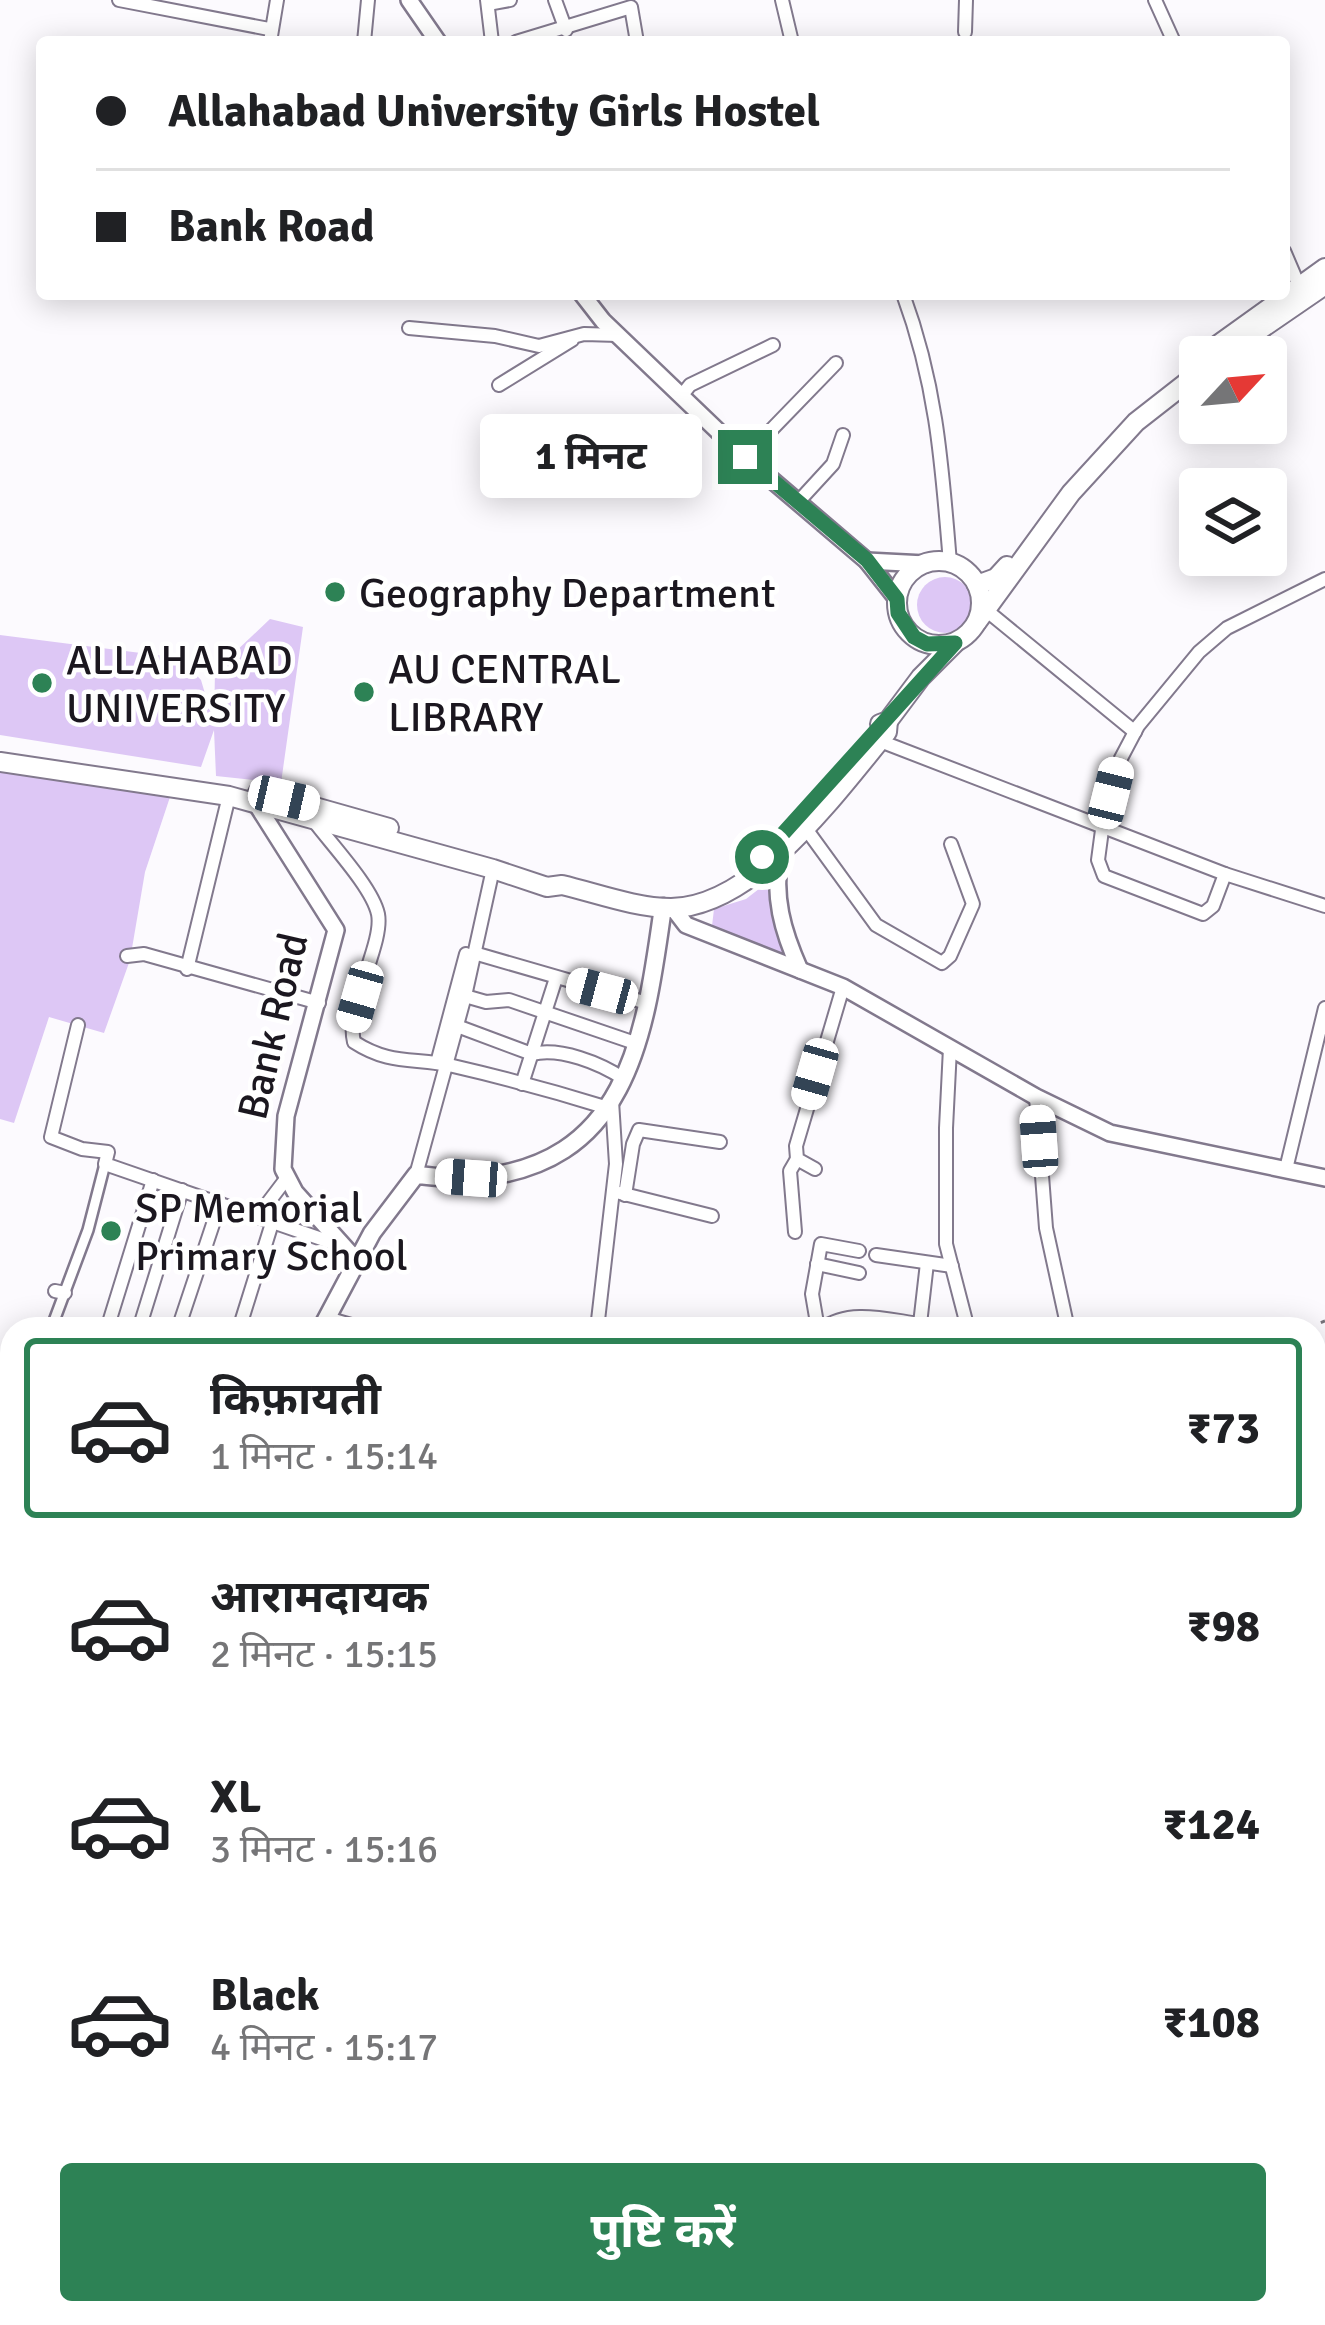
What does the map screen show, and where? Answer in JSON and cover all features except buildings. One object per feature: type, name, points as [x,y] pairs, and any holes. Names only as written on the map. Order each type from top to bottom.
[{"type":"highway","points":[[1290,293],[1325,268]]},
{"type":"highway","points":[[1251,336],[1325,286]]},
{"type":"highway","points":[[1230,336],[1280,300]]},
{"type":"highway","points":[[977,585],[1002,573],[1070,479],[1114,430],[1179,375]]},
{"type":"highway","points":[[761,869],[762,857],[878,725],[888,721],[921,677],[982,616],[1084,479],[1136,422],[1179,388]]},
{"type":"highway","points":[[955,643],[927,644],[914,637],[898,613],[897,599],[906,577],[925,564],[950,562],[961,567],[977,585],[982,616]]},
{"type":"highway","points":[[0,753],[207,779],[313,818],[547,887],[562,885],[668,907],[732,891],[770,866],[880,741],[888,721]]},
{"type":"highway","points":[[0,763],[256,797],[550,875],[562,885]]},
{"type":"main road","points":[[327,1317],[391,1204],[416,1175],[471,1178],[528,1166],[569,1148],[596,1126],[624,1079],[668,907]]},
{"type":"street","points":[[119,0],[269,36],[278,0]]},
{"type":"street","points":[[365,36],[368,0]]},
{"type":"street","points":[[409,0],[434,36]]},
{"type":"street","points":[[491,36],[488,2],[510,0]]},
{"type":"street","points":[[554,0],[566,30]]},
{"type":"street","points":[[782,0],[791,36]]},
{"type":"street","points":[[965,32],[966,0]]},
{"type":"street","points":[[1155,0],[1171,36]]},
{"type":"street","points":[[547,36],[631,7],[636,36]]},
{"type":"street","points":[[1290,265],[1299,286]]},
{"type":"street","points":[[587,300],[745,457],[867,560],[897,599]]},
{"type":"street","points":[[905,300],[920,338],[938,417],[950,562]]},
{"type":"street","points":[[409,328],[495,336],[538,346],[584,334],[618,335]]},
{"type":"street","points":[[499,385],[584,334]]},
{"type":"street","points":[[682,395],[690,386],[773,345]]},
{"type":"street","points":[[745,457],[836,363]]},
{"type":"street","points":[[799,501],[833,464],[843,436]]},
{"type":"street","points":[[867,560],[925,564]]},
{"type":"street","points":[[1225,874],[1213,906],[1203,914],[1104,875],[1098,860],[1102,826],[1119,762],[1135,732],[1199,652],[1227,628],[1325,580]]},
{"type":"street","points":[[982,616],[1135,732]]},
{"type":"street","points":[[880,741],[1225,874],[1325,906]]},
{"type":"street","points":[[188,969],[229,796]]},
{"type":"street","name":"Bank Road","points":[[256,797],[336,930],[286,1116],[282,1149],[286,1179],[358,1262]]},
{"type":"street","points":[[313,818],[369,894],[379,916],[352,1022],[354,1042],[405,1062],[441,1064],[610,1105],[619,1193]]},
{"type":"street","points":[[804,826],[876,925],[943,962],[973,904],[951,844]]},
{"type":"street","points":[[780,853],[776,899],[800,970]]},
{"type":"street","points":[[441,1064],[465,996],[493,868]]},
{"type":"street","points":[[416,1175],[481,898]]},
{"type":"street","points":[[668,907],[686,925],[843,987],[1036,1097],[1110,1132],[1325,1178]]},
{"type":"street","points":[[474,953],[647,1003]]},
{"type":"street","points":[[127,956],[144,954],[320,1003]]},
{"type":"street","points":[[522,1084],[556,978]]},
{"type":"street","points":[[794,1232],[790,1171],[843,987]]},
{"type":"street","points":[[465,996],[486,1002],[509,1000],[635,1042]]},
{"type":"street","points":[[1286,1169],[1325,1008]]},
{"type":"street","points":[[54,1317],[88,1230],[108,1152],[82,1149],[51,1137],[78,1025]]},
{"type":"street","points":[[457,1025],[532,1054],[585,1060],[624,1079]]},
{"type":"street","points":[[950,1048],[946,1244],[965,1317]]},
{"type":"street","points":[[1036,1097],[1046,1228],[1065,1317]]},
{"type":"street","points":[[598,1317],[619,1193],[639,1130],[720,1142]]},
{"type":"street","points":[[797,1159],[814,1169]]},
{"type":"street","points":[[104,1165],[340,1245]]},
{"type":"street","points":[[243,1317],[271,1220],[267,1204],[286,1179]]},
{"type":"street","points":[[111,1317],[153,1180]]},
{"type":"street","points":[[143,1317],[182,1190]]},
{"type":"street","points":[[619,1193],[712,1216]]},
{"type":"street","points":[[182,1317],[220,1203]]},
{"type":"street","points":[[817,1317],[812,1294],[820,1244],[859,1251]]},
{"type":"street","points":[[876,1255],[952,1266]]},
{"type":"street","points":[[921,1317],[927,1263]]},
{"type":"street","points":[[817,1264],[859,1273]]},
{"type":"shaded area","points":[[945,577],[965,585],[973,605],[965,625],[945,633],[925,625],[917,605],[925,585]]},
{"type":"shaded area","points":[[270,619],[303,627],[281,783],[216,776],[214,730],[201,767],[0,735],[0,635],[180,658],[201,680],[214,724],[215,671]]},
{"type":"shaded area","points":[[0,765],[172,791],[145,872],[130,960],[104,1033],[49,1017],[14,1123],[0,1119]]},
{"type":"shaded area","points":[[778,874],[799,960],[712,926],[714,909],[746,899]]},
{"type":"place","name":"Geography Department","points":[[335,592]]},
{"type":"place","name":"ALLAHABAD UNIVERSITY","points":[[42,683]]},
{"type":"place","name":"AU CENTRAL LIBRARY","points":[[364,692]]},
{"type":"place","name":"SP Memorial Primary School","points":[[111,1231]]},
{"type":"route","points":[[745,457],[867,560],[897,599],[898,613],[914,637],[927,644],[955,643],[762,857]]}]
